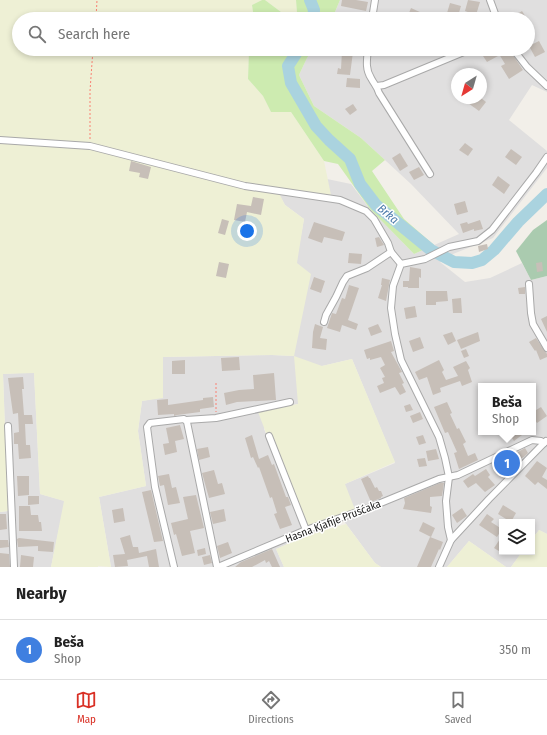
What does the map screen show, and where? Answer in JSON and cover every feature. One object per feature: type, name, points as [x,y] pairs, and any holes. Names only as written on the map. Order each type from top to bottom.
[{"type":"street","points":[[373,12],[375,0]]},
{"type":"street","points":[[490,0],[494,12]]},
{"type":"street","points":[[367,56],[366,66],[370,77],[377,86],[379,93],[430,174]]},
{"type":"street","points":[[377,86],[384,85],[453,56]]},
{"type":"street","points":[[518,56],[527,67],[547,86]]},
{"type":"street","points":[[0,140],[90,146],[245,186],[340,200],[366,211],[374,219],[380,228],[391,252],[401,264]]},
{"type":"street","points":[[401,264],[425,259],[449,247],[478,241],[492,230],[547,157]]},
{"type":"street","points":[[324,322],[326,315],[347,276],[367,268],[391,252]]},
{"type":"street","points":[[401,264],[393,286],[391,301],[394,334],[401,360],[439,437],[449,477],[446,501],[447,520],[451,540]]},
{"type":"street","points":[[529,284],[533,324],[547,348]]},
{"type":"street","points":[[174,567],[155,487],[146,427],[150,423],[216,418],[290,402]]},
{"type":"street","points":[[186,420],[217,567]]},
{"type":"street","points":[[8,426],[14,567]]},
{"type":"street","points":[[269,436],[306,530]]},
{"type":"street","name":"Hasna Kjafije Prušćaka","points":[[217,567],[306,530],[371,507],[439,479],[458,475],[532,440],[546,442]]},
{"type":"street","points":[[439,567],[451,540],[489,499],[546,442]]},
{"type":"path","points":[[97,12],[98,0]]},
{"type":"path","points":[[90,146],[90,91],[93,56]]},
{"type":"path","points":[[216,383],[216,418]]},
{"type":"shaded area","points":[[340,0],[547,0],[547,92],[532,85],[509,120],[547,151],[547,168],[493,238],[453,254],[440,262],[465,282],[490,278],[522,263],[531,280],[547,276],[547,534],[539,530],[535,535],[535,519],[499,519],[499,555],[520,555],[511,567],[506,567],[469,541],[447,567],[381,567],[375,563],[341,517],[345,484],[395,463],[352,359],[322,366],[298,404],[275,408],[264,429],[306,536],[276,549],[284,567],[111,567],[99,497],[146,486],[138,431],[142,401],[163,397],[163,357],[294,356],[296,263],[304,219],[285,205],[275,187],[330,195],[327,179],[351,184],[370,209],[414,254],[459,234],[411,184],[361,138],[314,106],[299,75],[308,56],[535,56],[535,12],[335,12]]},
{"type":"shaded area","points":[[34,372],[40,494],[65,501],[51,567],[0,567],[0,512],[8,511],[3,374]]},
{"type":"green space","points":[[0,0],[262,0],[252,5],[253,12],[12,12],[12,56],[249,56],[248,79],[263,96],[271,112],[291,112],[324,161],[331,195],[276,187],[285,205],[304,219],[297,263],[311,274],[294,356],[163,357],[163,398],[142,401],[138,431],[146,486],[99,497],[111,567],[51,567],[64,501],[40,494],[34,373],[3,374],[8,511],[0,512]]},
{"type":"green space","points":[[265,0],[296,0],[297,12],[281,12]]},
{"type":"green space","points":[[265,0],[281,12],[253,12],[252,5]]},
{"type":"green space","points":[[296,0],[340,0],[335,12],[297,12]]},
{"type":"green space","points":[[249,56],[308,56],[299,75],[314,106],[361,138],[385,160],[372,171],[404,219],[434,245],[414,254],[370,209],[338,164],[324,161],[291,112],[271,112],[263,96],[248,79]]},
{"type":"green space","points":[[547,220],[547,276],[531,280],[516,251],[533,230]]},
{"type":"green space","points":[[294,356],[322,366],[352,359],[395,462],[345,484],[356,512],[303,529],[258,412],[298,404]]},
{"type":"green space","points":[[346,524],[375,563],[381,567],[284,567],[276,549],[306,536]]},
{"type":"green space","points":[[539,530],[547,534],[547,567],[511,567],[520,555],[535,555],[535,535]]},
{"type":"green space","points":[[469,541],[506,567],[447,567]]},
{"type":"building","points":[[342,0],[368,2],[366,11],[341,6]]},
{"type":"building","points":[[468,0],[480,2],[477,12],[465,11]]},
{"type":"building","points":[[450,3],[461,6],[459,12],[447,12]]},
{"type":"building","points":[[411,8],[420,12],[409,12]]},
{"type":"building","points":[[539,41],[545,52],[535,57],[534,56],[535,43]]},
{"type":"building","points":[[342,56],[352,56],[350,75],[337,74],[338,68],[341,69]]},
{"type":"building","points":[[483,56],[498,56],[487,62]]},
{"type":"building","points":[[500,56],[514,56],[523,70],[509,79],[501,66],[505,64]]},
{"type":"building","points":[[347,78],[360,79],[360,88],[346,87]]},
{"type":"building","points":[[353,104],[357,110],[350,115],[345,109]]},
{"type":"building","points":[[469,104],[484,104],[479,111]]},
{"type":"building","points":[[465,143],[473,149],[468,156],[459,150]]},
{"type":"building","points":[[511,149],[522,157],[516,165],[505,157]]},
{"type":"building","points":[[400,153],[408,166],[400,171],[392,158]]},
{"type":"building","points":[[131,161],[151,167],[148,179],[139,177],[140,173],[129,171]]},
{"type":"building","points":[[419,167],[424,175],[414,180],[409,172]]},
{"type":"building","points":[[498,176],[510,185],[504,194],[492,185]]},
{"type":"building","points":[[253,197],[264,199],[261,215],[247,212],[245,222],[234,220],[237,204],[251,206]]},
{"type":"building","points":[[465,201],[468,212],[457,215],[454,204]]},
{"type":"building","points":[[222,219],[229,221],[225,235],[218,233]]},
{"type":"building","points":[[480,220],[483,229],[474,231],[474,229],[463,233],[460,224],[467,222],[468,224]]},
{"type":"building","points":[[314,222],[345,232],[342,241],[324,237],[322,243],[308,238]]},
{"type":"building","points":[[379,237],[384,245],[377,247],[375,238]]},
{"type":"building","points":[[487,244],[488,249],[479,252],[478,246]]},
{"type":"building","points":[[349,253],[362,254],[361,264],[348,263]]},
{"type":"building","points":[[219,262],[229,264],[226,278],[216,276]]},
{"type":"building","points":[[542,262],[543,271],[537,272],[536,263]]},
{"type":"building","points":[[410,267],[421,269],[419,288],[403,287],[403,281],[409,281]]},
{"type":"building","points":[[314,277],[325,281],[321,293],[310,289]]},
{"type":"building","points":[[382,278],[390,280],[386,301],[378,298],[382,285]]},
{"type":"building","points":[[349,285],[359,288],[348,320],[358,324],[356,330],[342,325],[340,332],[327,328],[332,313],[336,314],[342,298],[345,299]]},
{"type":"building","points":[[525,287],[525,294],[519,294],[518,288]]},
{"type":"building","points":[[426,291],[447,291],[448,301],[436,302],[436,305],[426,305]]},
{"type":"building","points":[[461,298],[462,313],[453,313],[452,299]]},
{"type":"building","points":[[415,306],[417,317],[406,319],[404,308]]},
{"type":"building","points":[[547,316],[547,332],[541,319]]},
{"type":"building","points":[[315,324],[323,327],[320,338],[327,339],[326,350],[312,348]]},
{"type":"building","points":[[378,324],[382,332],[371,336],[368,328]]},
{"type":"building","points":[[452,332],[456,341],[448,345],[443,335]]},
{"type":"building","points":[[478,332],[480,341],[461,349],[457,340]]},
{"type":"building","points":[[420,337],[424,348],[413,352],[409,341]]},
{"type":"building","points":[[536,338],[547,354],[547,357],[540,360],[536,350],[535,351],[529,342]]},
{"type":"building","points":[[391,341],[394,351],[391,352],[402,372],[399,373],[404,383],[402,384],[406,392],[400,395],[395,387],[380,393],[377,386],[384,383],[382,378],[385,377],[380,368],[385,365],[381,357],[370,360],[370,358],[367,359],[364,350]]},
{"type":"building","points":[[466,349],[469,356],[464,358],[461,351]]},
{"type":"building","points":[[239,357],[240,370],[222,371],[221,358]]},
{"type":"building","points":[[185,360],[185,374],[172,374],[172,361]]},
{"type":"building","points":[[439,360],[444,370],[442,372],[446,380],[458,376],[453,367],[466,361],[470,368],[468,370],[472,382],[462,386],[460,381],[440,388],[441,392],[433,395],[427,377],[419,380],[415,372]]},
{"type":"building","points":[[274,373],[276,400],[237,402],[226,405],[224,393],[254,389],[253,375]]},
{"type":"building","points":[[23,377],[24,389],[22,389],[24,415],[32,415],[33,424],[25,424],[26,445],[30,445],[31,458],[19,459],[18,444],[14,444],[14,433],[19,432],[18,413],[13,414],[8,378]]},
{"type":"building","points":[[213,397],[214,407],[200,409],[200,412],[174,416],[174,414],[158,415],[157,400],[168,399],[168,405],[203,400],[203,398]]},
{"type":"building","points":[[447,402],[452,413],[450,414],[457,429],[459,428],[466,442],[463,444],[468,456],[475,453],[478,460],[459,469],[454,453],[457,452],[448,432],[445,433],[434,407]]},
{"type":"building","points":[[410,404],[413,410],[406,412],[404,406]]},
{"type":"building","points":[[541,407],[547,416],[537,423],[536,422],[536,410]]},
{"type":"building","points":[[420,412],[423,419],[413,423],[410,416]]},
{"type":"building","points":[[180,425],[184,439],[175,441],[177,452],[165,455],[163,444],[169,443],[166,428]]},
{"type":"building","points":[[252,435],[259,459],[268,455],[272,465],[274,464],[286,497],[288,497],[291,505],[285,507],[292,525],[280,529],[274,514],[277,513],[272,497],[270,498],[259,467],[258,468],[253,457],[251,458],[245,438]]},
{"type":"building","points":[[423,435],[426,443],[419,445],[416,437]]},
{"type":"building","points":[[510,435],[522,435],[514,441]]},
{"type":"building","points":[[208,447],[210,457],[199,460],[197,449]]},
{"type":"building","points":[[525,448],[528,453],[524,457],[513,462],[515,466],[511,470],[510,468],[503,471],[498,463]]},
{"type":"building","points":[[436,449],[439,459],[428,461],[426,451]]},
{"type":"building","points":[[425,458],[427,466],[419,467],[417,459]]},
{"type":"building","points":[[537,461],[547,468],[542,477],[547,480],[547,489],[538,482],[535,485],[525,476]]},
{"type":"building","points":[[486,469],[490,475],[488,477],[495,485],[485,492],[476,483],[468,488],[463,481],[473,474],[475,476]]},
{"type":"building","points":[[214,470],[218,484],[222,483],[225,494],[209,498],[202,473]]},
{"type":"building","points":[[169,474],[172,488],[176,487],[180,503],[168,505],[164,485],[160,486],[158,476]]},
{"type":"building","points":[[17,476],[29,476],[29,495],[18,496]]},
{"type":"building","points":[[368,476],[375,488],[377,487],[379,491],[381,491],[383,496],[371,502],[361,479]]},
{"type":"building","points":[[440,483],[444,483],[442,496],[430,497],[430,506],[432,507],[431,513],[403,509],[405,503],[404,498]]},
{"type":"building","points":[[151,490],[163,541],[154,542],[142,492]]},
{"type":"building","points":[[196,495],[204,528],[190,531],[195,553],[182,556],[176,534],[174,535],[171,523],[188,519],[183,497]]},
{"type":"building","points":[[28,496],[39,496],[39,504],[28,505]]},
{"type":"building","points":[[503,505],[516,513],[513,519],[506,519],[498,514]]},
{"type":"building","points":[[19,506],[30,506],[31,515],[38,515],[39,522],[41,522],[42,531],[19,531]]},
{"type":"building","points":[[123,508],[125,521],[114,523],[112,510]]},
{"type":"building","points":[[462,508],[467,516],[457,523],[452,515]]},
{"type":"building","points":[[224,509],[226,521],[213,524],[210,512]]},
{"type":"building","points":[[0,514],[6,514],[7,529],[0,530]]},
{"type":"building","points":[[487,514],[494,519],[491,522],[499,527],[499,534],[497,537],[479,525]]},
{"type":"building","points":[[423,522],[435,528],[431,537],[419,531]]},
{"type":"building","points":[[130,535],[133,547],[138,547],[139,553],[156,549],[159,567],[149,567],[147,556],[127,560],[128,566],[115,567],[113,555],[125,554],[120,538]]},
{"type":"building","points":[[430,537],[443,542],[440,550],[439,549],[431,567],[417,567]]},
{"type":"building","points":[[17,539],[54,542],[53,552],[38,551],[38,546],[18,547]]},
{"type":"building","points":[[0,540],[8,540],[9,547],[0,548]]},
{"type":"building","points":[[499,540],[499,551],[494,548]]},
{"type":"building","points":[[228,542],[232,553],[220,558],[217,546]]},
{"type":"building","points":[[205,548],[206,554],[198,556],[197,550]]},
{"type":"building","points":[[272,549],[280,567],[272,567],[269,561],[266,563],[265,560],[252,567],[235,567],[241,562]]},
{"type":"building","points":[[0,553],[9,554],[10,567],[0,567]]},
{"type":"building","points":[[21,555],[34,557],[33,567],[20,567]]},
{"type":"building","points":[[210,555],[212,563],[204,565],[202,557]]},
{"type":"waterway","name":"Brka","points":[[310,0],[314,12]]},
{"type":"waterway","name":"Brka","points":[[294,56],[288,66],[291,83],[316,126],[350,159],[360,184],[376,205],[431,250],[454,262],[472,263],[482,260],[494,250],[518,222],[547,194]]},
{"type":"place","name":"Beša","points":[[507,463]]}]
